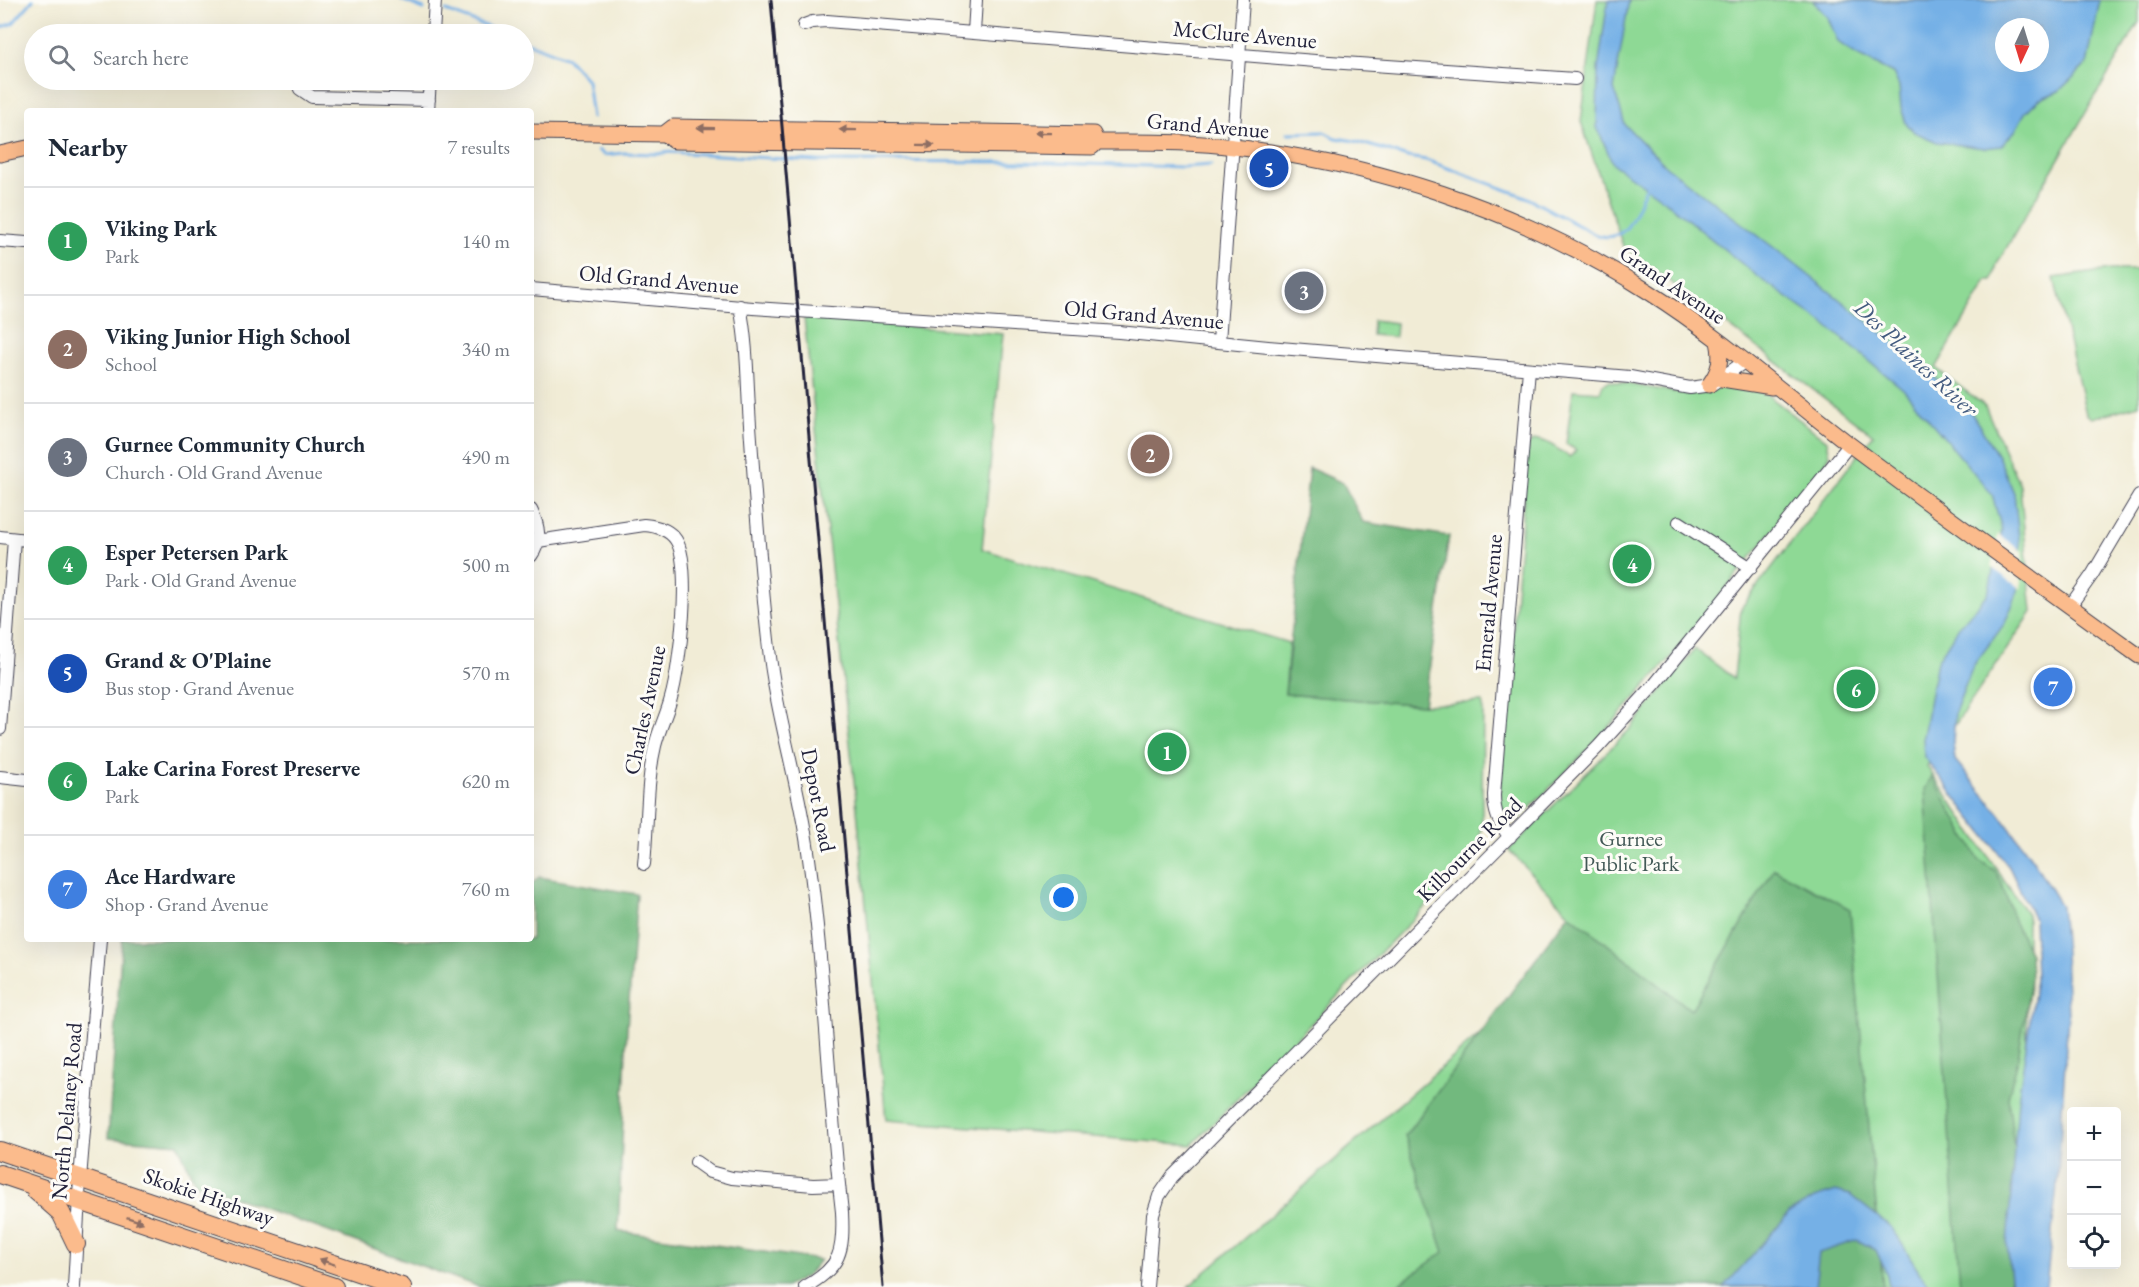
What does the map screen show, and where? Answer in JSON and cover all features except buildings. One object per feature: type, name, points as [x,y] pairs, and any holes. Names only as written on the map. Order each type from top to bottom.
[{"type":"highway","name":"Skokie Highway","points":[[0,1151],[402,1287]]},
{"type":"highway","name":"Skokie Highway","points":[[0,1174],[334,1287]]},
{"type":"highway","points":[[28,1184],[61,1213],[76,1244]]},
{"type":"main road","name":"Grand Avenue","points":[[534,132],[664,134],[673,127],[1093,134],[1098,142],[1192,144],[1296,156],[1346,166],[1438,192],[1534,229],[1597,261],[1648,292],[1718,341],[1850,444],[2139,656]]},
{"type":"main road","points":[[0,154],[24,149]]},
{"type":"main road","points":[[1718,341],[1721,354],[1715,382],[1743,381],[1778,388]]},
{"type":"street","points":[[434,24],[435,0]]},
{"type":"street","points":[[974,32],[976,0]]},
{"type":"street","points":[[1219,342],[1243,0]]},
{"type":"street","name":"McClure Avenue","points":[[804,25],[827,21],[1240,55],[1575,78]]},
{"type":"street","points":[[302,90],[312,97],[428,106],[429,90]]},
{"type":"street","points":[[0,241],[24,243]]},
{"type":"street","name":"Old Grand Avenue","points":[[534,289],[740,306],[1112,331],[1629,377],[1690,388],[1715,382]]},
{"type":"street","name":"Depot Road","points":[[740,306],[746,335],[756,506],[768,640],[778,704],[804,822],[808,853],[843,1238],[833,1267],[825,1275],[805,1287]]},
{"type":"street","points":[[1715,382],[1744,362]]},
{"type":"street","name":"Emerald Avenue","points":[[1510,837],[1502,828],[1497,817],[1494,795],[1529,369]]},
{"type":"street","name":"Kilbourne Road","points":[[1147,1287],[1153,1215],[1159,1196],[1172,1177],[1510,837],[1655,684],[1850,444]]},
{"type":"street","points":[[2070,606],[2092,575],[2139,496]]},
{"type":"street","points":[[534,517],[538,527],[537,548],[534,552]]},
{"type":"street","points":[[1679,522],[1751,568]]},
{"type":"street","name":"Charles Avenue","points":[[538,541],[644,525],[654,526],[669,532],[674,537],[682,556],[684,592],[677,668],[671,697],[655,746],[649,783],[644,864]]},
{"type":"street","points":[[0,537],[24,540]]},
{"type":"street","points":[[0,729],[14,539]]},
{"type":"street","points":[[0,777],[24,780]]},
{"type":"street","name":"North Delaney Road","points":[[74,1287],[80,1179],[100,942]]},
{"type":"street","points":[[696,1162],[710,1172],[732,1178],[813,1185],[839,1184]]},
{"type":"green space","name":"Gurnee Public Park","points":[[1597,0],[2139,0],[2139,22],[1997,264],[1993,281],[1987,281],[1936,368],[1985,406],[2020,486],[2032,612],[1927,766],[2027,914],[2026,1157],[2021,1287],[1188,1287],[1591,938],[1699,1021],[1703,991],[1691,1010],[1569,914],[1509,850],[1631,728],[1695,649],[1734,678],[1741,608],[1873,435],[1623,246],[1581,122]]},
{"type":"green space","points":[[2110,270],[2139,270],[2139,405],[2092,418],[2086,414],[2054,278]]},
{"type":"green space","points":[[804,318],[1003,334],[982,549],[1289,643],[1285,694],[1424,705],[1483,702],[1482,819],[1478,853],[1192,1145],[886,1120],[856,799]]},
{"type":"green space","points":[[1373,320],[1396,323],[1395,337],[1372,335]]},
{"type":"green space","points":[[1609,381],[1687,394],[1706,392],[1722,386],[1761,390],[1827,441],[1830,455],[1823,467],[1668,661],[1599,738],[1521,817],[1514,819],[1505,814],[1499,803],[1528,446],[1532,441],[1542,440],[1570,457],[1576,450],[1566,444],[1573,390],[1600,392],[1603,384]]},
{"type":"green space","points":[[1309,468],[1343,483],[1363,522],[1449,536],[1424,705],[1285,694]]},
{"type":"green space","points":[[1932,776],[1979,860],[1994,870],[2001,881],[2015,923],[2030,954],[2031,980],[2017,1063],[2008,1097],[2014,1146],[2021,1166],[2010,1287],[1960,1287],[1925,789]]},
{"type":"green space","points":[[1774,869],[1850,909],[1883,1287],[1395,1287],[1444,1252],[1405,1136],[1569,914],[1691,1010]]},
{"type":"green space","points":[[539,877],[637,894],[627,1028],[618,1231],[820,1260],[807,1276],[786,1287],[479,1287],[195,1183],[178,1144],[108,1138],[122,942],[534,942],[534,882]]},
{"type":"water","points":[[1608,0],[1629,0],[1614,89],[1625,125],[1667,167],[1910,355],[1969,409],[1998,456],[2014,493],[2020,547],[2018,591],[2005,623],[1973,666],[1955,712],[1953,743],[1955,760],[1999,813],[2034,862],[2061,906],[2068,1014],[2058,1177],[2046,1287],[2012,1287],[2007,1245],[2018,1101],[2036,979],[2034,919],[2009,867],[1924,757],[1923,736],[1937,661],[1960,625],[1988,594],[2002,530],[1992,494],[1903,389],[1826,325],[1757,276],[1660,197],[1613,164],[1597,127],[1598,69]]},
{"type":"water","points":[[2100,0],[2087,64],[2059,91],[2038,100],[2025,113],[2015,131],[2001,146],[1984,148],[1937,142],[1914,132],[1906,123],[1901,108],[1899,86],[1893,73],[1857,55],[1838,42],[1828,18],[1813,1]]},
{"type":"water","points":[[1836,1191],[1850,1195],[1892,1228],[1929,1287],[1889,1287],[1887,1275],[1876,1250],[1857,1240],[1819,1253],[1815,1287],[1724,1287],[1790,1212],[1814,1198]]},
{"type":"pier","points":[[1998,534],[2023,552],[2021,589],[1991,567]]},
{"type":"waterway","points":[[0,28],[13,23],[33,0]]},
{"type":"waterway","points":[[402,0],[424,9]]},
{"type":"waterway","points":[[446,11],[480,24]]},
{"type":"waterway","points":[[534,45],[567,58],[587,80],[592,117]]},
{"type":"waterway","points":[[1288,133],[1324,132],[1336,138],[1426,160],[1526,197],[1596,235],[1608,237],[1625,230],[1647,186]]},
{"type":"waterway","points":[[598,150],[604,155],[669,152],[817,161],[1018,162],[1183,167],[1211,165]]},
{"type":"railway","points":[[771,0],[883,1287]]},
{"type":"place","name":"Grand & O'Plaine","points":[[1269,168]]},
{"type":"place","name":"Gurnee Community Church","points":[[1304,291]]},
{"type":"place","name":"Viking Junior High School","points":[[1150,454]]},
{"type":"place","name":"Esper Petersen Park","points":[[1632,564]]},
{"type":"place","name":"Ace Hardware","points":[[2053,687]]},
{"type":"place","name":"Lake Carina Forest Preserve","points":[[1856,689]]},
{"type":"place","name":"Viking Park","points":[[1167,752]]},
{"type":"water label","name":"Des Plaines River","points":[[1916,358]]}]
